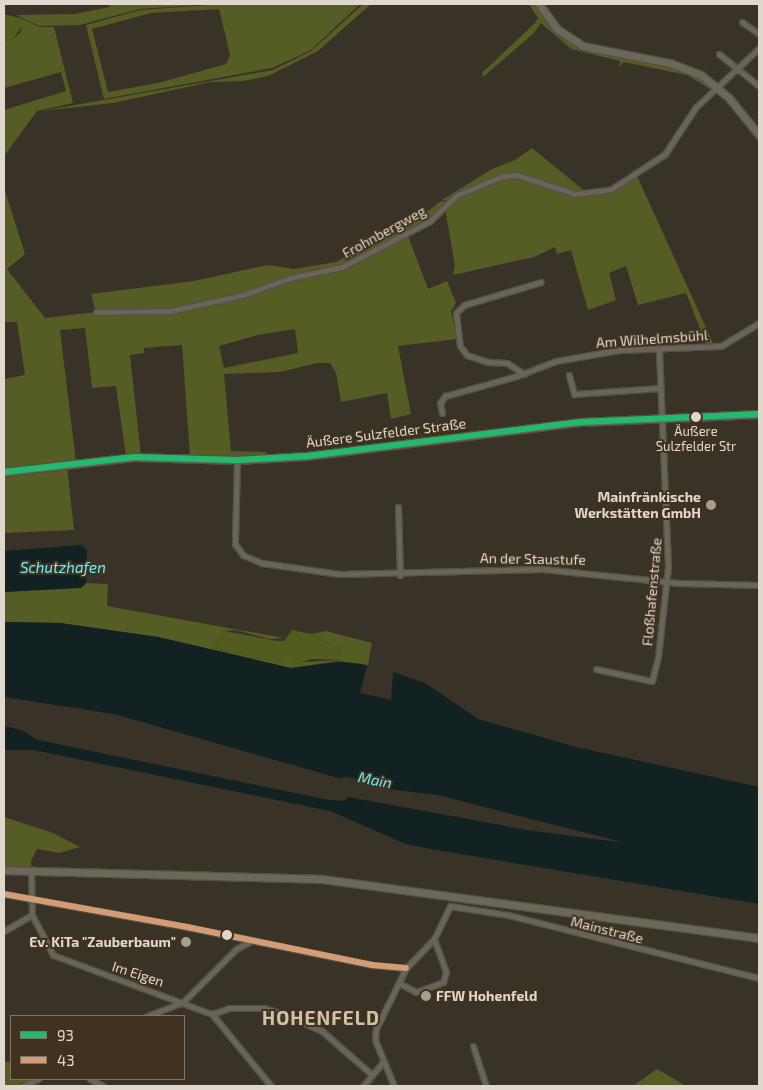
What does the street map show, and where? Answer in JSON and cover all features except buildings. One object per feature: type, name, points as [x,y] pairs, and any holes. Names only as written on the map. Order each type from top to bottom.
[{"type":"main road","points":[[539,4],[557,29],[583,46],[670,63],[701,75],[719,88],[759,135]]},
{"type":"main road","name":"Äußere Sulzfelder Straße","points":[[4,472],[76,463],[153,457],[238,460],[350,452],[582,422],[759,414]]},
{"type":"main road","points":[[4,870],[322,878],[759,938]]},
{"type":"street","points":[[742,22],[759,34]]},
{"type":"street","name":"Frohnbergweg","points":[[96,312],[170,311],[243,295],[290,278],[342,267],[430,222],[457,196],[503,176],[517,175],[574,194],[610,190],[664,154],[696,107],[719,88],[759,48]]},
{"type":"street","points":[[719,54],[759,86]]},
{"type":"street","points":[[524,374],[516,366],[488,362],[463,351],[456,313],[464,304],[541,282]]},
{"type":"street","name":"Am Wilhelmsbühl","points":[[442,413],[440,403],[445,396],[524,374],[568,358],[619,350],[659,350],[721,346],[759,323]]},
{"type":"street","name":"Floßhafenstraße","points":[[596,669],[652,681],[666,580],[668,522],[660,418],[659,350]]},
{"type":"street","points":[[569,375],[574,394],[660,388]]},
{"type":"street","name":"An der Staustufe","points":[[238,460],[235,538],[243,556],[262,563],[319,572],[400,575],[455,569],[542,569],[681,583],[759,585]]},
{"type":"street","points":[[398,507],[400,575]]},
{"type":"street","points":[[4,931],[32,916],[31,871]]},
{"type":"street","points":[[4,894],[253,940],[372,965],[406,968]]},
{"type":"street","name":"Mainstraße","points":[[434,939],[450,906],[508,915],[759,978]]},
{"type":"street","name":"Im Eigen","points":[[32,916],[54,955],[74,965],[183,1002],[212,1014],[271,1086]]},
{"type":"street","points":[[394,1086],[375,1040],[376,1029],[406,968],[434,939],[446,972],[443,982],[416,992],[399,983]]},
{"type":"street","points":[[150,1015],[183,1002],[236,949],[253,940]]},
{"type":"street","points":[[212,1014],[229,1008],[264,1008],[286,1015],[322,1031],[372,1075]]},
{"type":"street","points":[[473,1046],[486,1086]]},
{"type":"street","points":[[363,1086],[383,1062]]},
{"type":"green space","points":[[111,4],[215,4],[140,9],[80,25],[39,26],[16,15],[75,14],[109,7]]},
{"type":"green space","points":[[222,4],[360,4],[311,50],[272,68],[104,99],[86,25],[140,10]],"holes":[[[219,9],[230,55],[226,64],[158,83],[108,92],[92,29],[151,13]]]},
{"type":"green space","points":[[363,4],[371,4],[318,51],[268,76],[243,81],[211,82],[113,103],[41,111],[273,70],[311,51]]},
{"type":"green space","points":[[529,4],[537,4],[572,42],[675,65],[711,83],[713,91],[687,75],[624,62],[619,67],[620,61],[571,49],[541,23],[533,34],[483,77],[482,73],[535,23],[538,18]]},
{"type":"green space","points":[[4,14],[23,19],[24,24],[13,39],[4,41]]},
{"type":"green space","points":[[23,19],[39,27],[54,27],[73,103],[37,111],[4,156],[4,110],[66,91],[61,72],[4,88],[4,41],[13,39],[21,32]]},
{"type":"green space","points":[[532,148],[586,192],[575,194],[604,193],[637,176],[714,345],[707,346],[686,293],[638,305],[626,266],[609,273],[616,300],[588,310],[571,250],[557,254],[555,247],[534,257],[453,275],[455,266],[445,208],[449,201],[442,200],[492,169],[515,160]]},
{"type":"green space","points":[[4,188],[25,254],[7,269],[45,318],[96,312],[91,294],[194,281],[268,265],[294,269],[336,262],[428,211],[441,201],[449,202],[433,218],[407,233],[428,289],[447,281],[456,303],[451,311],[457,339],[398,346],[411,414],[391,419],[387,393],[341,402],[336,373],[330,363],[317,363],[280,372],[224,374],[231,451],[266,452],[268,457],[190,456],[182,345],[144,348],[144,353],[130,355],[141,456],[126,457],[116,386],[92,388],[85,328],[60,330],[76,462],[4,470],[4,379],[25,375],[17,322],[4,322]],"holes":[[[295,329],[298,353],[224,368],[219,346],[258,335]]]},
{"type":"green space","points":[[67,466],[74,530],[4,533],[4,473]]},
{"type":"green space","points":[[86,583],[108,584],[107,606],[284,638],[269,639],[236,630],[224,631],[214,648],[277,662],[286,653],[304,662],[342,660],[340,645],[332,645],[311,634],[326,631],[372,643],[368,665],[338,661],[291,668],[158,637],[60,623],[4,622],[4,592],[84,586]]},
{"type":"green space","points":[[292,630],[311,634],[332,645],[340,645],[344,656],[342,660],[312,659],[294,664],[286,653],[277,662],[214,648],[224,631],[284,641]]},
{"type":"green space","points":[[4,817],[53,833],[80,847],[59,853],[37,849],[31,861],[31,871],[4,870]]},
{"type":"green space","points":[[4,1061],[10,1063],[10,1080],[36,1080],[23,1086],[4,1086]]},
{"type":"green space","points":[[657,1069],[686,1086],[633,1086]]},
{"type":"water","name":"Schutzhafen","points":[[81,545],[87,550],[86,583],[81,588],[4,592],[4,551]]},
{"type":"water","name":"Main","points":[[4,622],[60,623],[158,637],[291,668],[340,662],[361,664],[367,666],[360,693],[391,700],[393,672],[425,683],[478,719],[576,747],[759,787],[759,904],[406,844],[330,811],[34,750],[4,750],[4,726],[21,730],[38,740],[329,800],[345,801],[348,797],[527,830],[626,843],[437,795],[380,788],[353,778],[343,777],[342,779],[114,714],[4,697]]},
{"type":"transit line","name":"93","points":[[4,472],[134,457],[237,460],[307,456],[581,422],[759,414]]},
{"type":"transit line","name":"43","points":[[4,894],[187,927],[372,965],[406,968]]},
{"type":"place","name":"Äußere Sulzfelder Str","points":[[696,417]]},
{"type":"place","name":"Mainfränkische Werkstätten GmbH","points":[[711,505]]},
{"type":"place","name":"Ev. KiTa \"Zauberbaum\"","points":[[186,942]]},
{"type":"place","name":"FFW Hohenfeld","points":[[426,996]]},
{"type":"district","name":"HOHENFELD","points":[[321,1018]]}]
